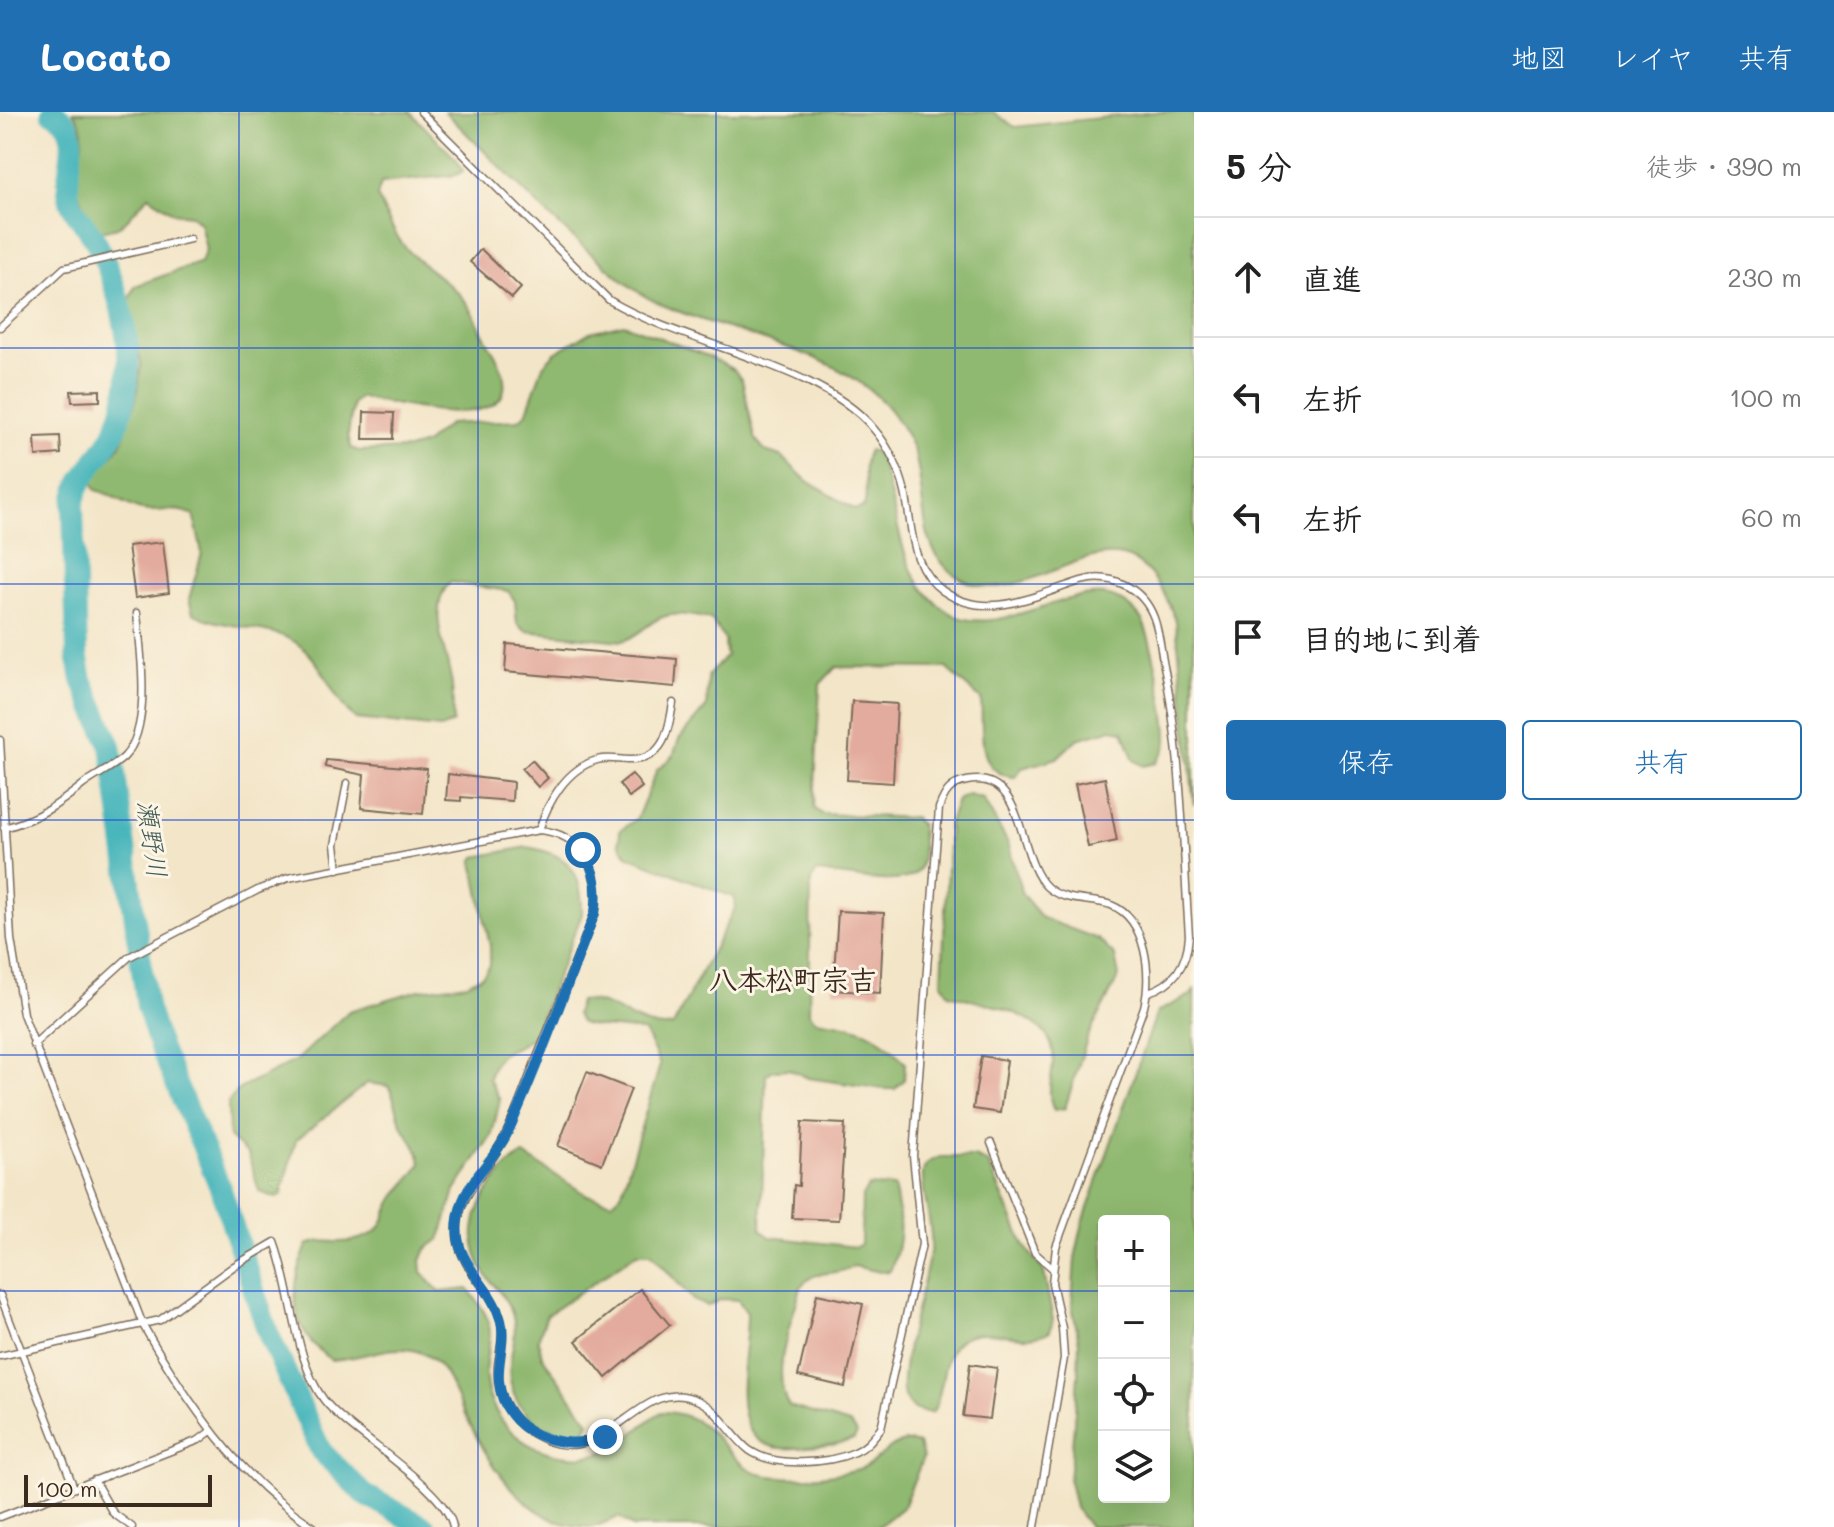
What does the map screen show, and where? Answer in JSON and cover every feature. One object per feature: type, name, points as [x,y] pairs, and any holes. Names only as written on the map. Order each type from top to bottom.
[{"type":"lane","points":[[421,112],[609,300],[639,318],[813,384],[844,400],[873,428],[893,459],[905,492],[916,552],[924,570],[941,590],[964,601],[988,607],[1019,602],[1090,578],[1124,584],[1140,595],[1154,617],[1173,712],[1189,936],[1187,955],[1174,978],[1148,992]]},
{"type":"lane","points":[[0,327],[64,268],[190,239]]},
{"type":"lane","points":[[4,828],[47,813],[106,767],[124,757],[140,716],[143,684],[137,613]]},
{"type":"lane","points":[[539,830],[554,793],[586,765],[599,759],[647,757],[662,747],[669,729],[673,703]]},
{"type":"lane","points":[[0,740],[11,939],[23,1014],[143,1325],[168,1369],[211,1431],[258,1481],[314,1527]]},
{"type":"lane","points":[[33,1045],[138,952],[258,890],[288,878],[539,830],[568,838],[583,850],[596,881],[595,913],[506,1136],[461,1203],[458,1223],[464,1262],[495,1304],[502,1324],[498,1376],[506,1407],[520,1423],[543,1439],[585,1444],[605,1437],[658,1398],[676,1396],[695,1399],[710,1407],[750,1450],[783,1462],[839,1457],[857,1452],[881,1428],[922,1244],[913,1156],[939,808],[946,791],[955,784],[986,781],[1001,788],[1011,801],[1034,872],[1049,889],[1066,897],[1113,906],[1126,915],[1144,949],[1148,992],[1071,1202],[1052,1268],[1064,1358],[1035,1527]]},
{"type":"lane","points":[[338,869],[335,845],[347,783]]},
{"type":"lane","points":[[991,1143],[1035,1253],[1052,1268]]},
{"type":"lane","points":[[0,1356],[160,1320],[234,1266],[275,1242],[309,1371],[324,1400],[441,1503],[453,1527]]},
{"type":"lane","points":[[0,1295],[74,1488]]},
{"type":"lane","points":[[0,1517],[199,1440],[211,1431]]},
{"type":"lane","points":[[94,1480],[113,1513],[132,1527]]},
{"type":"green space","points":[[73,112],[410,112],[457,160],[463,171],[456,175],[381,183],[377,196],[405,247],[455,290],[470,308],[503,375],[502,395],[489,407],[466,411],[439,411],[360,397],[353,403],[348,435],[351,448],[359,451],[408,449],[425,444],[449,424],[518,420],[526,414],[543,366],[555,353],[590,332],[624,324],[710,357],[734,370],[742,380],[755,438],[765,451],[781,456],[806,480],[856,510],[864,507],[866,500],[866,457],[869,450],[876,452],[885,474],[901,540],[917,581],[931,598],[950,613],[967,619],[986,620],[1068,599],[1104,595],[1126,604],[1143,622],[1159,681],[1167,742],[1156,763],[1143,766],[1134,760],[1123,731],[1112,729],[1077,739],[1057,758],[1022,768],[1015,777],[1002,774],[987,759],[982,736],[981,699],[946,668],[836,667],[820,684],[814,808],[821,814],[914,818],[921,825],[922,847],[919,869],[912,876],[902,879],[872,880],[817,872],[811,880],[809,1013],[815,1020],[855,1027],[885,1043],[905,1063],[904,1080],[895,1089],[884,1089],[808,1078],[789,1069],[773,1070],[766,1075],[761,1230],[770,1237],[856,1247],[861,1244],[862,1196],[869,1186],[894,1187],[900,1229],[890,1271],[854,1266],[819,1274],[807,1281],[801,1287],[784,1347],[781,1378],[789,1406],[850,1424],[857,1433],[854,1439],[798,1448],[772,1447],[756,1437],[746,1422],[742,1403],[747,1313],[738,1300],[722,1299],[708,1306],[694,1301],[651,1253],[637,1253],[547,1315],[538,1339],[542,1356],[589,1422],[584,1432],[555,1430],[542,1425],[530,1417],[514,1395],[510,1381],[515,1333],[512,1315],[480,1264],[474,1240],[476,1217],[486,1194],[507,1167],[524,1155],[587,1195],[612,1202],[621,1194],[660,1065],[645,1032],[581,1023],[576,1014],[579,1001],[591,1001],[648,1024],[673,1026],[736,906],[733,897],[628,856],[619,843],[620,831],[637,818],[657,770],[673,756],[679,739],[707,706],[708,676],[726,656],[725,640],[711,619],[679,614],[660,618],[622,641],[526,631],[517,624],[515,601],[508,591],[450,582],[443,592],[438,616],[452,684],[453,723],[440,728],[356,719],[340,701],[322,670],[295,642],[271,632],[218,622],[193,613],[189,599],[202,553],[194,516],[173,510],[138,509],[96,490],[91,480],[121,445],[137,396],[141,364],[129,300],[135,286],[201,262],[206,249],[200,223],[191,215],[174,213],[149,196],[122,224],[99,231],[78,191],[77,175],[83,139],[79,121]]},
{"type":"green space","points":[[445,112],[993,112],[1015,127],[1156,112],[1194,112],[1194,805],[1176,622],[1155,579],[1130,559],[1104,555],[1015,584],[985,586],[955,575],[933,549],[910,442],[890,410],[868,389],[842,371],[812,357],[684,314],[639,292],[555,221]]},
{"type":"green space","points":[[968,795],[983,799],[1008,843],[1022,894],[1042,918],[1098,939],[1115,956],[1119,976],[1088,1036],[1065,1108],[1054,1110],[1052,1105],[1052,1046],[1044,1033],[1032,1022],[999,1007],[949,994],[942,983],[949,822],[957,800]]},
{"type":"green space","points":[[527,847],[554,854],[571,867],[579,886],[582,914],[533,1036],[501,1055],[493,1068],[489,1079],[500,1100],[492,1134],[455,1191],[440,1239],[426,1249],[421,1260],[422,1272],[439,1292],[468,1289],[481,1306],[490,1331],[486,1363],[488,1393],[500,1418],[520,1439],[547,1452],[580,1456],[597,1454],[620,1444],[662,1412],[697,1421],[740,1463],[753,1471],[779,1477],[824,1476],[845,1472],[864,1467],[893,1446],[909,1442],[919,1444],[923,1458],[903,1507],[878,1527],[633,1527],[619,1517],[590,1527],[566,1524],[526,1502],[509,1485],[481,1445],[446,1375],[430,1357],[400,1349],[331,1360],[307,1336],[296,1308],[295,1293],[307,1245],[351,1241],[373,1234],[382,1224],[397,1194],[421,1164],[419,1154],[401,1124],[388,1086],[367,1083],[296,1140],[281,1196],[272,1197],[259,1191],[248,1154],[229,1137],[228,1102],[239,1089],[297,1060],[349,1011],[419,990],[467,984],[482,976],[490,965],[490,946],[473,862],[476,857]]},
{"type":"green space","points":[[1194,990],[1194,1527],[1090,1527],[1075,1508],[1069,1481],[1079,1342],[1072,1304],[1075,1258],[1083,1222],[1157,1012],[1191,995]]},
{"type":"green space","points":[[940,1157],[975,1157],[988,1163],[1024,1245],[1044,1272],[1053,1320],[1050,1331],[1040,1336],[985,1333],[963,1338],[950,1352],[937,1403],[933,1412],[929,1412],[916,1410],[909,1405],[904,1396],[903,1383],[908,1346],[931,1246],[923,1173],[927,1164]]},
{"type":"building","points":[[481,249],[521,288],[512,298],[470,262]]},
{"type":"building","points":[[100,390],[100,401],[72,402],[71,391]]},
{"type":"building","points":[[364,412],[394,413],[393,439],[363,439]]},
{"type":"building","points":[[60,436],[61,454],[36,456],[35,437]]},
{"type":"building","points":[[163,542],[169,593],[135,598],[128,546]]},
{"type":"building","points":[[507,644],[677,659],[675,687],[505,672]]},
{"type":"building","points":[[852,701],[897,704],[893,783],[847,780]]},
{"type":"building","points":[[326,760],[427,769],[423,814],[361,808],[364,775],[325,767]]},
{"type":"building","points":[[532,760],[548,778],[538,787],[522,769]]},
{"type":"building","points":[[448,774],[513,782],[512,801],[461,797],[461,801],[446,800]]},
{"type":"building","points":[[632,774],[642,787],[629,797],[619,784]]},
{"type":"building","points":[[1105,778],[1117,841],[1088,847],[1075,784]]},
{"type":"building","points":[[838,911],[884,913],[880,993],[833,990]]},
{"type":"building","points":[[981,1056],[1007,1060],[1000,1113],[973,1109]]},
{"type":"building","points":[[587,1072],[631,1089],[602,1164],[558,1146]]},
{"type":"building","points":[[802,1122],[845,1124],[839,1220],[792,1218],[794,1185],[799,1186]]},
{"type":"building","points":[[640,1289],[670,1325],[606,1378],[576,1341]]},
{"type":"building","points":[[817,1294],[863,1304],[845,1387],[798,1376]]},
{"type":"building","points":[[970,1364],[997,1368],[990,1419],[963,1416]]},
{"type":"waterway","name":"瀬野川","points":[[52,112],[63,120],[72,140],[68,177],[70,201],[96,242],[108,269],[126,336],[128,381],[124,404],[112,437],[80,484],[73,506],[77,654],[82,680],[111,746],[147,1006],[159,1044],[220,1187],[268,1333],[321,1451],[365,1495],[425,1527]]},
{"type":"district","name":"八本松町宗吉","points":[[793,980]]},
{"type":"route","points":[[583,850],[594,870],[598,892],[595,913],[506,1136],[461,1203],[458,1241],[464,1262],[495,1304],[502,1324],[498,1367],[499,1386],[506,1407],[520,1423],[543,1439],[565,1445],[585,1444],[605,1437]]}]
